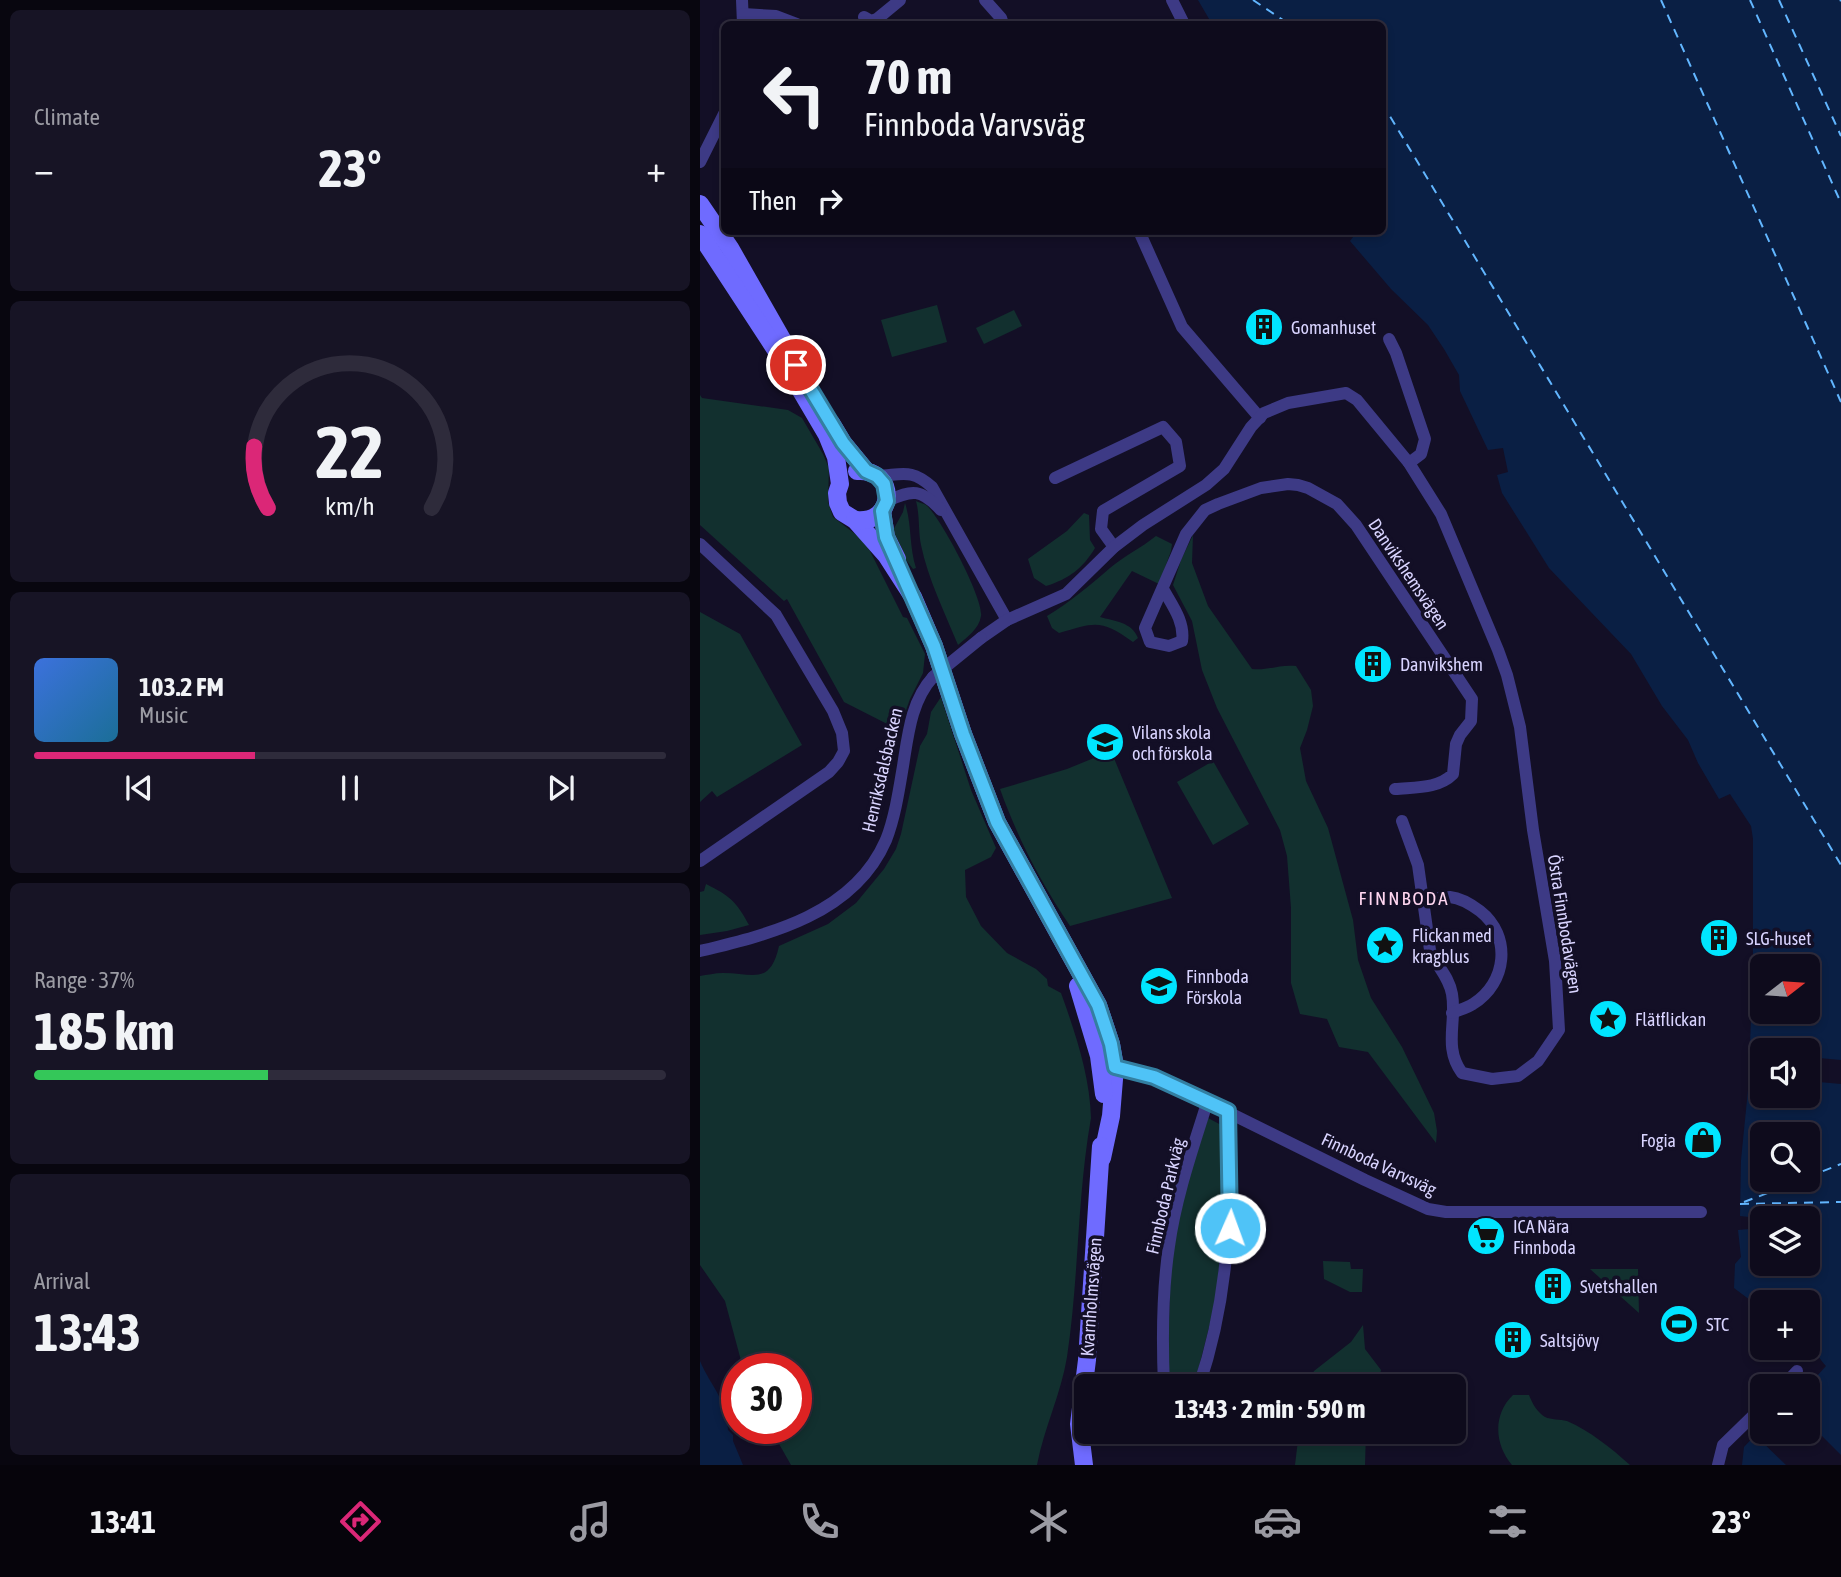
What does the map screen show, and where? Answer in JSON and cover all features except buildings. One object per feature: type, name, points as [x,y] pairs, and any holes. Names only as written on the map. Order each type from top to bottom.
[{"type":"street","points":[[742,0],[743,19],[776,16],[789,21]]},
{"type":"street","points":[[864,17],[871,21],[877,19],[900,0]]},
{"type":"street","points":[[985,0],[1002,21]]},
{"type":"street","points":[[1172,0],[1182,21]]},
{"type":"street","points":[[700,162],[704,148],[721,119]]},
{"type":"street","name":"Kvarnholmsvägen","points":[[700,204],[721,235]]},
{"type":"street","name":"Kvarnholmsvägen","points":[[700,234],[815,412],[836,457],[840,484],[838,503],[842,512],[855,520],[886,555],[905,583],[934,646],[963,734],[997,822],[1098,1005],[1111,1044],[1108,1067],[1109,1127],[1102,1158],[1084,1374]]},
{"type":"street","name":"Kvarnholmsvägen","points":[[721,235],[836,431],[872,474],[884,484],[886,537],[901,566],[905,583]]},
{"type":"street","points":[[840,484],[851,474],[908,472],[923,480],[938,495],[948,518],[1007,620],[1066,594],[1114,547],[1143,525],[1192,495],[1224,469],[1259,418],[1182,327],[1141,235]]},
{"type":"street","points":[[1389,339],[1399,360],[1425,439],[1421,454],[1409,463]]},
{"type":"street","name":"Östra Finnbodavägen","points":[[1259,418],[1288,403],[1346,393],[1357,400],[1409,463],[1441,514],[1498,650],[1516,706],[1532,830],[1555,961],[1559,1030],[1547,1050],[1527,1071],[1511,1079],[1492,1079],[1462,1073],[1455,1064],[1450,1035],[1453,995],[1450,983],[1430,950],[1418,864],[1402,821]]},
{"type":"street","points":[[1055,478],[1163,427],[1176,442],[1180,466],[1103,511],[1101,529],[1114,547]]},
{"type":"street","name":"Danvikshemsvägen","points":[[1205,510],[1247,493],[1287,484],[1308,488],[1323,495],[1356,525],[1472,699],[1471,721],[1456,744],[1453,774],[1423,788],[1395,789]]},
{"type":"street","points":[[855,520],[869,520],[884,506],[908,493],[916,492],[930,499],[948,518]]},
{"type":"street","points":[[1163,589],[1186,534],[1205,510],[1192,495]]},
{"type":"street","points":[[700,544],[776,615],[833,711],[844,741],[841,758],[830,772],[700,861]]},
{"type":"street","name":"Henriksdalsbacken","points":[[700,951],[808,917],[841,899],[854,886],[885,840],[897,796],[914,709],[925,685],[1007,620]]},
{"type":"street","points":[[1423,900],[1451,897],[1463,901],[1487,917],[1498,930],[1501,964],[1497,976],[1473,1004],[1452,1013]]},
{"type":"street","name":"Finnboda Varvsväg","points":[[1108,1067],[1142,1073],[1208,1100],[1428,1209],[1446,1212],[1701,1212]]},
{"type":"street","name":"Finnboda Parkväg","points":[[1164,1374],[1164,1293],[1169,1247],[1184,1175],[1208,1100]]},
{"type":"street","points":[[1202,1374],[1214,1332],[1228,1250],[1231,1205],[1228,1111]]},
{"type":"street","points":[[1794,1374],[1797,1371]]},
{"type":"street","points":[[1718,1465],[1723,1445],[1750,1419]]},
{"type":"street","name":"Kvarnholmsvägen","points":[[1076,1465],[1077,1444]]},
{"type":"street","name":"Kvarnholmsvägen","points":[[1080,1444],[1084,1465]]},
{"type":"green space","points":[[937,305],[947,342],[892,357],[881,320]]},
{"type":"green space","points":[[1014,310],[1022,326],[984,344],[976,328]]},
{"type":"green space","points":[[700,395],[702,398],[788,410],[802,418],[829,468],[828,502],[833,517],[859,537],[870,551],[925,654],[923,673],[899,730],[844,702],[787,599],[784,601],[700,525]]},
{"type":"green space","points":[[916,501],[933,512],[960,558],[976,593],[981,616],[978,625],[958,645],[924,558]]},
{"type":"green space","points":[[905,503],[916,568],[913,569],[897,548],[891,534]]},
{"type":"green space","points":[[1084,513],[1089,515],[1090,540],[1095,548],[1075,572],[1046,586],[1034,578],[1028,559],[1067,531]]},
{"type":"green space","points":[[1193,535],[1192,563],[1208,606],[1252,669],[1296,666],[1311,690],[1313,706],[1300,748],[1306,781],[1328,828],[1353,920],[1358,960],[1371,998],[1402,1047],[1434,1113],[1436,1143],[1368,1052],[1339,1047],[1327,1019],[1300,1014],[1291,983],[1291,908],[1287,856],[1280,830],[1217,708],[1202,670],[1192,621],[1173,585]]},
{"type":"green space","points":[[1156,536],[1172,544],[1159,584],[1132,571],[1100,617],[1127,625],[1138,638],[1133,642],[1113,629],[1098,625],[1059,633],[1052,628],[1047,616]]},
{"type":"green space","points":[[700,612],[740,634],[802,745],[717,797],[712,791],[700,802]]},
{"type":"green space","points":[[941,697],[971,790],[996,848],[991,857],[965,870],[966,897],[981,926],[1007,953],[1036,969],[1047,979],[1048,986],[1061,993],[1085,1070],[1091,1118],[1067,1357],[1037,1465],[791,1465],[779,1444],[812,1444],[812,1353],[739,1353],[725,1301],[700,1265],[700,976],[723,973],[752,975],[765,972],[771,967],[779,946],[828,924],[856,903],[884,869],[896,849],[920,746],[927,734],[931,712]]},
{"type":"green space","points":[[1111,751],[1172,898],[1070,926],[1031,860],[1000,789],[1067,769]]},
{"type":"green space","points":[[1213,761],[1249,824],[1213,845],[1177,782]]},
{"type":"green space","points":[[706,884],[732,900],[749,925],[700,935],[700,892],[704,891]]},
{"type":"green space","points":[[1208,1118],[1223,1126],[1225,1205],[1216,1300],[1197,1374],[1167,1374],[1171,1257],[1180,1205]]},
{"type":"green space","points":[[1323,1261],[1350,1262],[1351,1269],[1363,1269],[1362,1292],[1350,1292],[1324,1279]]},
{"type":"green space","points":[[1590,1269],[1638,1269],[1639,1313]]},
{"type":"green space","points":[[1363,1325],[1365,1349],[1381,1370],[1380,1374],[1313,1374],[1314,1371],[1351,1342]]},
{"type":"green space","points":[[1513,1395],[1529,1395],[1535,1407],[1545,1417],[1567,1421],[1584,1430],[1630,1465],[1512,1465],[1502,1448],[1498,1429],[1502,1411]]},
{"type":"green space","points":[[1298,1444],[1366,1444],[1365,1465],[1295,1465]]},
{"type":"water","points":[[1198,0],[1841,0],[1841,1465],[1742,1465],[1744,1447],[1750,1441],[1750,1444],[1820,1444],[1819,1374],[1826,1366],[1820,1358],[1820,1290],[1750,1290],[1750,1300],[1734,1288],[1735,1264],[1741,1257],[1738,1230],[1749,1229],[1749,1217],[1740,1216],[1741,1160],[1749,1080],[1750,1108],[1820,1108],[1820,1038],[1750,1038],[1751,1024],[1820,1024],[1820,954],[1753,954],[1751,826],[1730,794],[1719,799],[1688,740],[1662,706],[1631,654],[1549,568],[1502,493],[1497,475],[1508,472],[1503,448],[1488,450],[1460,391],[1459,375],[1444,349],[1428,325],[1391,289],[1350,241],[1352,235],[1386,235],[1386,21],[1210,21]]},
{"type":"water","points":[[700,1361],[721,1399],[721,1444],[734,1444],[743,1465],[700,1465]]},
{"type":"pier","points":[[1820,1058],[1841,1060],[1841,1084],[1820,1082]]},
{"type":"pier","points":[[1820,1434],[1841,1455],[1841,1465],[1786,1465],[1764,1444],[1820,1444]]},
{"type":"ferry route","points":[[1253,0],[1284,21]]},
{"type":"ferry route","points":[[1661,0],[1841,402]]},
{"type":"ferry route","points":[[1750,0],[1841,203]]},
{"type":"ferry route","points":[[1779,0],[1841,136]]},
{"type":"ferry route","points":[[1386,110],[1841,865]]},
{"type":"ferry route","points":[[1820,1172],[1841,1164]]},
{"type":"ferry route","points":[[1744,1202],[1770,1192]]},
{"type":"ferry route","points":[[1740,1204],[1841,1202]]},
{"type":"place","name":"Gomanhuset","points":[[1264,327]]},
{"type":"place","name":"Danvikshem","points":[[1373,664]]},
{"type":"place","name":"Vilans skola och förskola","points":[[1105,742]]},
{"type":"place","name":"SLG-huset","points":[[1719,938]]},
{"type":"place","name":"Flickan med kragblus","points":[[1385,945]]},
{"type":"place","name":"Finnboda Förskola","points":[[1159,986]]},
{"type":"place","name":"Flätflickan","points":[[1608,1019]]},
{"type":"place","name":"Fogia","points":[[1703,1140]]},
{"type":"place","name":"ICA Nära Finnboda","points":[[1486,1236]]},
{"type":"place","name":"Svetshallen","points":[[1553,1286]]},
{"type":"place","name":"STC","points":[[1679,1324]]},
{"type":"place","name":"Saltsjövy","points":[[1513,1340]]},
{"type":"district","name":"FINNBODA","points":[[1404,898]]},
{"type":"route","points":[[796,365],[843,443],[866,471],[877,476],[884,484],[887,501],[882,511],[886,537],[934,646],[984,792],[997,822],[1098,1005],[1111,1044],[1115,1067],[1154,1077],[1228,1111],[1230,1228]]}]
